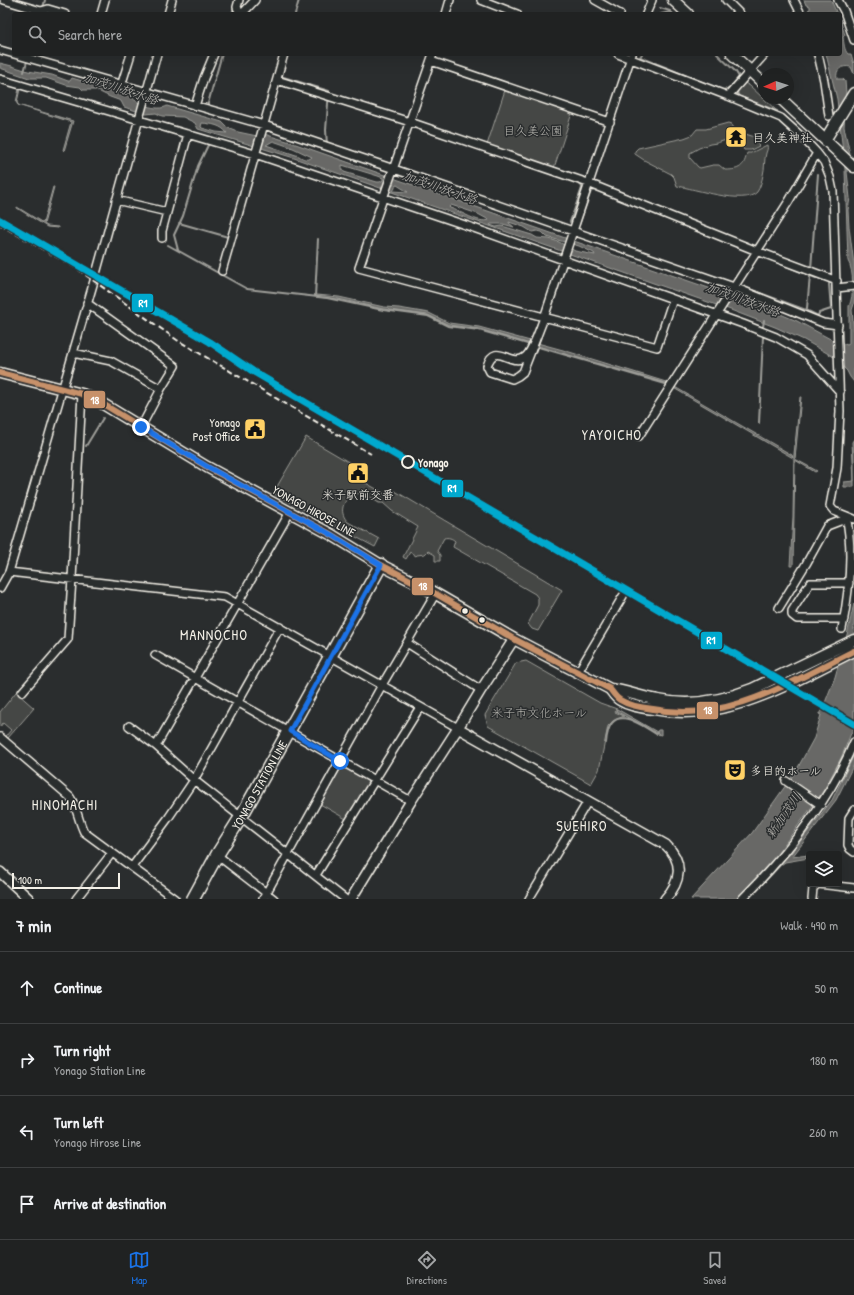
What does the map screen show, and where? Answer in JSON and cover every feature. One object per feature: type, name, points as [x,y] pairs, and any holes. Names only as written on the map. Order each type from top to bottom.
[{"type":"main road","points":[[673,0],[686,12]]},
{"type":"main road","points":[[734,56],[758,78]]},
{"type":"main road","points":[[825,140],[831,120],[854,93]]},
{"type":"main road","points":[[786,104],[854,167]]},
{"type":"main road","name":"YONAGO HIROSE LINE","points":[[0,373],[82,394],[98,402],[208,467],[332,535],[381,565],[424,587],[514,639],[610,689],[620,700],[648,708],[675,712],[708,706],[752,689],[854,640]]},
{"type":"main road","name":"YONAGO STATION LINE","points":[[193,899],[217,855],[241,817],[290,731],[381,565]]},
{"type":"main road","name":"YONAGO HIROSE LINE","points":[[708,706],[725,708],[755,698],[775,690],[854,651]]},
{"type":"street","points":[[4,0],[41,11],[48,9],[58,12]]},
{"type":"street","points":[[102,12],[105,0]]},
{"type":"street","points":[[169,12],[172,0]]},
{"type":"street","points":[[239,0],[237,7],[240,12]]},
{"type":"street","points":[[243,12],[255,0]]},
{"type":"street","points":[[447,12],[450,0]]},
{"type":"street","points":[[481,0],[512,12]]},
{"type":"street","points":[[595,0],[616,12]]},
{"type":"street","points":[[647,12],[652,0]]},
{"type":"street","points":[[726,0],[738,12]]},
{"type":"street","points":[[794,0],[800,12]]},
{"type":"street","points":[[838,0],[844,11],[854,40]]},
{"type":"street","points":[[0,50],[12,54]]},
{"type":"street","points":[[20,56],[263,127],[733,288],[823,323],[838,325]]},
{"type":"street","points":[[121,86],[130,56]]},
{"type":"street","points":[[0,588],[9,572],[73,353],[156,56]]},
{"type":"street","points":[[195,106],[213,56]]},
{"type":"street","points":[[222,271],[283,56]]},
{"type":"street","points":[[534,344],[526,356],[520,360],[501,355],[493,355],[489,358],[487,366],[490,372],[512,379],[523,372],[534,344],[544,318],[631,56],[781,118],[802,136],[818,153],[824,162],[830,177],[833,192],[839,285],[838,325],[840,431],[837,468],[830,506],[834,511],[850,518]]},
{"type":"street","points":[[728,96],[763,56]]},
{"type":"street","points":[[818,56],[831,120]]},
{"type":"street","points":[[610,122],[432,57],[359,268],[657,347],[673,298]]},
{"type":"street","points":[[0,79],[139,118],[188,134],[256,152],[673,298],[719,312],[797,348],[811,359],[840,392]]},
{"type":"street","points":[[277,80],[410,122],[588,183],[839,285],[854,286]]},
{"type":"street","points":[[162,238],[167,212],[188,134]]},
{"type":"street","points":[[639,436],[719,312],[818,153]]},
{"type":"street","points":[[116,200],[167,212]]},
{"type":"street","points":[[87,304],[175,366],[141,427]]},
{"type":"street","points":[[73,353],[111,361],[161,389]]},
{"type":"street","points":[[22,692],[68,639],[82,394]]},
{"type":"street","points":[[156,746],[290,512]]},
{"type":"street","points":[[842,629],[849,583],[850,518]]},
{"type":"street","points":[[779,608],[827,526],[850,518]]},
{"type":"street","points":[[9,572],[219,595],[225,597],[666,845],[672,851],[678,864],[677,882],[672,892],[665,899]]},
{"type":"street","points":[[844,620],[797,619],[792,615],[792,612],[810,583],[849,583]]},
{"type":"street","points":[[265,896],[382,685],[436,594]]},
{"type":"street","points":[[578,672],[623,596]]},
{"type":"street","points":[[132,868],[194,780],[280,627]]},
{"type":"street","points":[[351,899],[411,801],[514,639]]},
{"type":"street","points":[[407,643],[481,690]]},
{"type":"street","points":[[155,656],[290,731],[411,801]]},
{"type":"street","points":[[316,875],[374,779],[420,707]]},
{"type":"street","points":[[129,726],[156,746],[194,780],[345,899]]},
{"type":"street","points":[[0,737],[70,797],[74,803],[84,832],[175,899]]},
{"type":"street","points":[[742,899],[767,875],[780,858],[818,803],[853,747]]},
{"type":"street","points":[[786,781],[818,803]]},
{"type":"street","points":[[530,899],[588,801]]},
{"type":"street","points":[[854,812],[850,818],[848,845],[854,852]]},
{"type":"street","points":[[76,899],[112,853]]},
{"type":"street","points":[[217,855],[265,896],[274,899]]},
{"type":"street","points":[[0,872],[29,899]]},
{"type":"street","points":[[812,899],[814,888],[818,884],[854,888]]},
{"type":"green space","points":[[745,83],[750,86],[758,93],[758,104],[738,96],[737,91]]},
{"type":"green space","name":"目久美公園","points":[[505,90],[572,113],[554,168],[487,145]]},
{"type":"green space","points":[[759,104],[769,104],[777,111]]},
{"type":"green space","points":[[728,123],[731,124],[732,127],[732,138],[699,148],[690,153],[690,158],[700,168],[719,165],[725,170],[734,169],[743,165],[747,153],[751,153],[767,145],[761,184],[757,192],[751,196],[731,197],[677,186],[674,177],[671,174],[635,154],[635,151],[638,148],[684,138],[692,135],[697,129],[706,129]]},
{"type":"green space","points":[[742,133],[755,137],[759,146],[751,150],[744,150],[741,141]]},
{"type":"green space","points":[[306,437],[357,467],[353,476],[391,497],[395,491],[562,590],[538,631],[532,629],[528,624],[538,605],[538,598],[535,594],[453,547],[455,541],[453,539],[444,538],[437,551],[440,555],[440,561],[435,561],[435,555],[428,551],[425,554],[416,556],[410,552],[406,559],[403,557],[418,527],[392,511],[383,503],[379,503],[362,493],[351,495],[345,501],[343,508],[343,515],[348,522],[379,539],[375,547],[276,495],[274,492],[275,490]]},
{"type":"green space","name":"米子市文化ホール","points":[[526,661],[600,703],[617,709],[615,712],[624,716],[613,721],[608,726],[599,770],[591,784],[488,726],[485,715],[516,663]]},
{"type":"green space","points":[[16,692],[34,708],[8,738],[6,736],[11,730],[3,723],[0,727],[0,712]]},
{"type":"green space","points":[[344,767],[367,780],[368,783],[346,819],[320,804],[341,768]]},
{"type":"water","points":[[804,0],[831,0],[836,12],[809,12],[808,10],[810,9],[810,6],[806,5]]},
{"type":"water","points":[[842,26],[845,35],[843,37],[844,46],[848,54],[851,54],[854,64],[854,74],[851,67],[842,67],[838,70],[837,79],[843,79],[845,81],[846,93],[844,127],[850,154],[847,162],[847,172],[850,198],[848,210],[849,227],[854,264],[854,304],[852,310],[854,331],[854,382],[847,371],[834,357],[804,340],[728,309],[291,157],[198,129],[195,123],[183,117],[162,116],[156,113],[146,114],[124,107],[121,101],[96,90],[83,90],[80,87],[66,85],[46,78],[29,78],[0,68],[0,63],[28,71],[52,75],[68,81],[72,78],[130,95],[142,104],[153,108],[163,108],[167,106],[222,122],[228,128],[238,132],[257,136],[264,134],[287,141],[766,308],[797,321],[834,341],[847,345],[849,344],[849,306],[851,302],[853,284],[848,261],[845,169],[837,99],[826,56],[842,56]],"holes":[[[202,123],[213,124],[222,128],[227,133],[202,128]],[[273,141],[312,157],[309,159],[302,158],[266,145]],[[342,165],[378,176],[383,178],[383,180],[377,182],[344,172]],[[397,185],[408,192],[393,191]],[[451,205],[478,214],[489,220],[485,221],[475,219],[449,207]],[[509,223],[524,227],[532,232],[542,232],[547,237],[579,246],[594,253],[595,255],[575,251],[559,242],[549,239],[537,238],[532,235],[502,226],[496,227],[490,225],[503,224],[514,227]]]},
{"type":"water","points":[[20,89],[17,102],[18,105],[16,102]]},
{"type":"water","points":[[18,105],[73,121],[64,151],[63,150],[71,122]]},
{"type":"water","points":[[53,187],[44,224],[58,228],[47,227],[17,208],[43,223]]},
{"type":"water","points":[[316,295],[339,297],[384,307],[429,313],[449,323],[479,327],[563,350],[666,382],[792,455],[793,458],[665,383],[479,329],[449,325],[428,315],[383,309],[338,299],[316,297]]},
{"type":"water","points":[[800,397],[795,459],[817,471],[815,472],[795,460],[793,566],[790,566],[793,517],[794,454]]},
{"type":"water","points":[[854,439],[854,481],[852,442]]},
{"type":"water","points":[[854,481],[854,487],[844,487],[844,482]]},
{"type":"water","name":"新加茂川","points":[[854,603],[854,726],[841,758],[824,790],[778,853],[784,858],[792,852],[832,800],[854,755],[854,764],[836,800],[792,857],[806,855],[806,858],[785,862],[781,865],[782,860],[776,856],[737,898],[738,899],[691,899],[752,833],[796,771],[814,738],[821,715],[819,713],[821,713],[835,677]]},
{"type":"water","points":[[617,709],[657,732],[658,730],[661,730],[661,735],[616,711]]},
{"type":"waterway","points":[[43,8],[45,0]]},
{"type":"waterway","points":[[296,12],[299,0]]},
{"type":"waterway","points":[[233,12],[234,7]]},
{"type":"waterway","points":[[660,8],[671,12]]},
{"type":"waterway","points":[[24,72],[28,56]]},
{"type":"waterway","points":[[207,107],[221,56]]},
{"type":"waterway","points":[[641,56],[640,57],[705,83]]},
{"type":"waterway","points":[[719,56],[736,72],[739,77],[729,89],[722,90]]},
{"type":"waterway","points":[[814,56],[818,70]]},
{"type":"waterway","points":[[280,76],[329,91],[326,130],[327,145]]},
{"type":"waterway","points":[[738,89],[738,96],[777,111]]},
{"type":"waterway","points":[[178,250],[174,235],[183,216],[198,166],[209,143]]},
{"type":"waterway","points":[[811,269],[818,174]]},
{"type":"waterway","points":[[570,222],[582,188],[581,184]]},
{"type":"waterway","points":[[579,225],[591,191],[596,190]]},
{"type":"waterway","points":[[179,223],[228,237]]},
{"type":"waterway","points":[[315,297],[318,239]]},
{"type":"waterway","points":[[168,245],[247,289],[327,298],[383,310],[428,316],[448,326],[479,330],[531,345]]},
{"type":"waterway","points":[[771,260],[816,278]]},
{"type":"waterway","points":[[806,310],[810,276]]},
{"type":"waterway","name":"加茂川放水路","points":[[740,283],[741,286],[806,310],[818,316],[819,313],[831,309],[829,284]]},
{"type":"waterway","name":"加茂川放水路","points":[[763,327],[764,320]]},
{"type":"waterway","points":[[759,423],[763,336]]},
{"type":"waterway","points":[[535,346],[669,385]]},
{"type":"waterway","points":[[86,446],[103,418]]},
{"type":"waterway","points":[[606,743],[608,731],[612,723],[618,719],[624,718],[632,720],[656,734],[657,733]]},
{"type":"waterway","points":[[748,899],[781,864]]},
{"type":"railway","points":[[0,225],[77,269],[177,340],[371,454]]},
{"type":"transit line","name":"R1","points":[[0,220],[210,342],[254,372],[854,724]]},
{"type":"transit line","name":"18","points":[[0,373],[82,394],[98,401],[207,467],[332,535],[381,565],[424,587],[514,639],[610,689],[623,702],[632,705],[649,709],[680,712],[706,711],[732,705],[782,687],[854,651]]},
{"type":"place","name":"目久美神社","points":[[736,137]]},
{"type":"place","name":"Yonago Post Office","points":[[255,429]]},
{"type":"place","name":"Yonago","points":[[408,462]]},
{"type":"place","name":"米子駅前交番","points":[[358,473]]},
{"type":"place","name":"多目的ホール","points":[[735,770]]},
{"type":"district","name":"YAYOICHO","points":[[612,434]]},
{"type":"district","name":"MANNOCHO","points":[[214,634]]},
{"type":"district","name":"HINOMACHI","points":[[65,804]]},
{"type":"district","name":"SUEHIRO","points":[[582,825]]},
{"type":"route","points":[[141,427],[208,467],[332,535],[381,565],[290,731],[340,761]]}]
